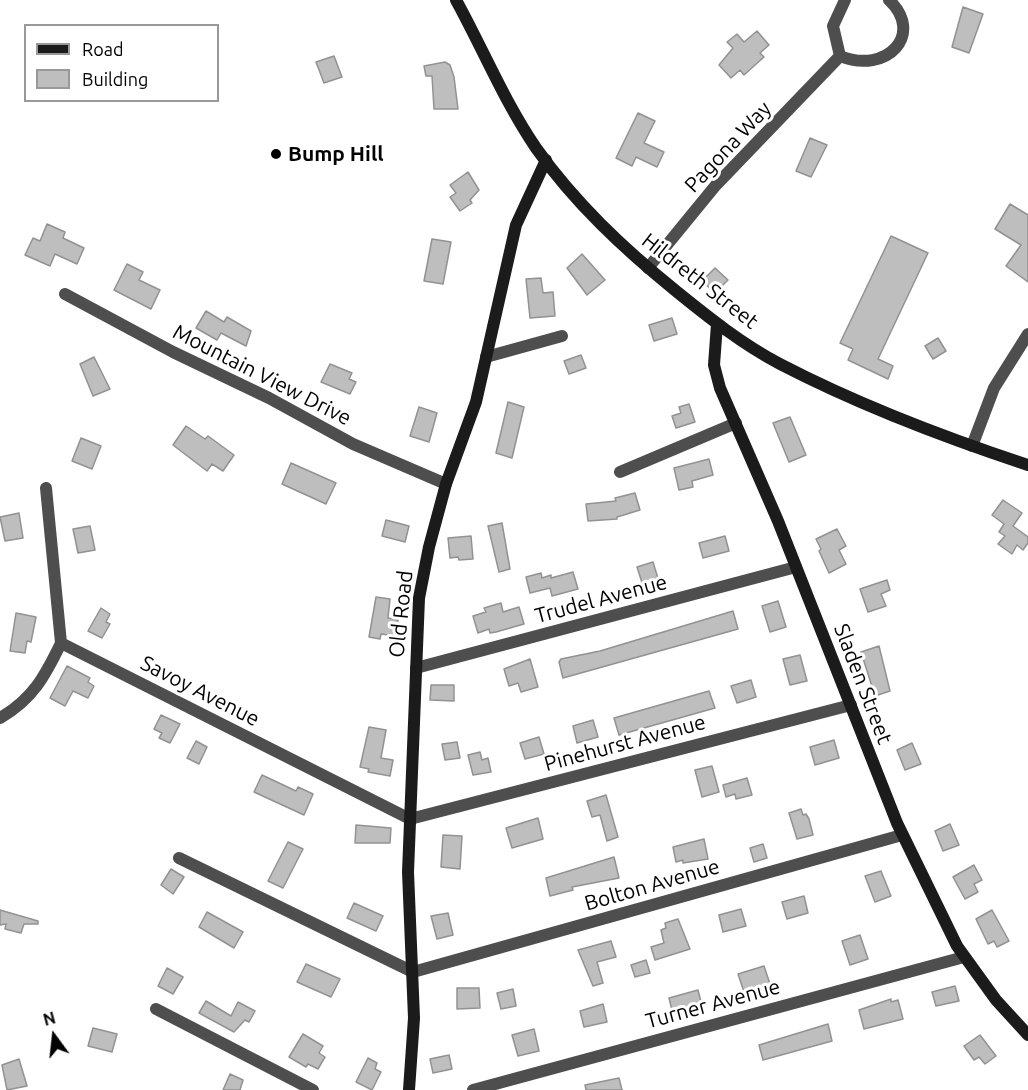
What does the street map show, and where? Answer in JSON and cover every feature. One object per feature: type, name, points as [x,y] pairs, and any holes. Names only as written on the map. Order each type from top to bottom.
[{"type":"street","name":"Hildreth Street","points":[[456,0],[506,99],[546,160],[577,201],[648,268],[717,324],[778,363],[856,400],[972,446],[1028,465]]},
{"type":"street","points":[[845,0],[833,26],[840,56],[855,62],[872,62],[886,57],[897,48],[902,29],[900,18],[889,0]]},
{"type":"street","name":"Pagona Way","points":[[648,268],[716,186],[840,56]]},
{"type":"street","name":"Old Road","points":[[409,1090],[414,1018],[408,872],[419,598],[446,484],[472,420],[516,225],[546,160]]},
{"type":"street","name":"Mountain View Drive","points":[[65,294],[353,444],[446,484]]},
{"type":"street","name":"Sladen Street","points":[[717,324],[714,365],[720,388],[796,567],[902,835],[964,957],[996,1000],[1028,1035]]},
{"type":"street","points":[[972,446],[994,388],[1028,334]]},
{"type":"street","points":[[486,357],[562,336]]},
{"type":"street","points":[[620,472],[736,423]]},
{"type":"street","points":[[0,718],[27,701],[47,672],[62,643],[45,488]]},
{"type":"street","name":"Trudel Avenue","points":[[416,668],[796,567]]},
{"type":"street","name":"Savoy Avenue","points":[[62,643],[410,819]]},
{"type":"street","name":"Pinehurst Avenue","points":[[410,819],[851,705]]},
{"type":"street","name":"Bolton Avenue","points":[[413,972],[902,835]]},
{"type":"street","points":[[178,858],[413,972]]},
{"type":"street","name":"Turner Avenue","points":[[473,1090],[964,957]]},
{"type":"street","points":[[156,1009],[313,1090]]},
{"type":"building","points":[[963,7],[983,14],[969,53],[952,47]]},
{"type":"building","points":[[757,31],[769,45],[760,53],[764,57],[744,75],[740,70],[731,78],[719,65],[733,48],[727,42],[737,34],[744,42]]},
{"type":"building","points":[[334,56],[342,77],[324,83],[316,62]]},
{"type":"building","points":[[445,62],[450,65],[454,77],[458,109],[434,109],[432,76],[426,76],[424,66]]},
{"type":"building","points":[[638,113],[655,121],[644,143],[664,152],[657,167],[636,157],[632,166],[616,158]]},
{"type":"building","points":[[810,138],[827,145],[811,177],[796,171]]},
{"type":"building","points":[[468,172],[479,190],[470,200],[472,203],[460,211],[450,197],[456,193],[450,185]]},
{"type":"building","points":[[1010,204],[1028,215],[1028,282],[1006,266],[1021,245],[995,229]]},
{"type":"building","points":[[47,224],[65,232],[63,238],[84,248],[77,264],[55,254],[50,266],[25,255],[33,238],[40,241]]},
{"type":"building","points":[[891,236],[928,253],[878,359],[893,366],[888,379],[848,360],[853,349],[840,343]]},
{"type":"building","points":[[432,239],[451,242],[443,284],[424,281]]},
{"type":"building","points":[[582,254],[605,280],[587,295],[567,268]]},
{"type":"building","points":[[127,264],[143,272],[139,280],[160,290],[151,309],[114,290]]},
{"type":"building","points":[[715,268],[728,280],[715,293],[702,281]]},
{"type":"building","points":[[541,278],[543,293],[553,292],[555,316],[530,318],[526,279]]},
{"type":"building","points":[[206,311],[224,322],[227,317],[251,331],[246,346],[221,333],[217,340],[196,328]]},
{"type":"building","points":[[672,318],[677,334],[654,341],[649,325]]},
{"type":"building","points":[[938,338],[946,351],[933,359],[925,346]]},
{"type":"building","points":[[581,355],[586,368],[569,374],[564,361]]},
{"type":"building","points":[[94,357],[110,389],[93,396],[80,364]]},
{"type":"building","points":[[330,364],[352,373],[349,379],[356,382],[350,394],[321,382]]},
{"type":"building","points":[[508,402],[524,407],[512,458],[496,453]]},
{"type":"building","points":[[689,404],[695,422],[676,428],[672,416],[681,413],[679,407]]},
{"type":"building","points":[[419,407],[437,413],[429,442],[410,436]]},
{"type":"building","points":[[790,417],[806,455],[789,462],[773,423]]},
{"type":"building","points":[[186,426],[205,439],[208,436],[234,455],[223,471],[212,464],[207,471],[173,445]]},
{"type":"building","points":[[81,438],[101,446],[92,469],[72,461]]},
{"type":"building","points":[[709,459],[713,475],[692,481],[693,487],[679,490],[674,468]]},
{"type":"building","points":[[291,463],[336,483],[326,504],[282,484]]},
{"type":"building","points":[[635,493],[640,510],[617,517],[617,519],[588,521],[586,504],[616,501],[615,498]]},
{"type":"building","points":[[1003,500],[1022,513],[1013,526],[1028,537],[1028,543],[1023,550],[1017,545],[1012,554],[998,544],[1005,536],[999,532],[1004,524],[992,515]]},
{"type":"building","points":[[19,513],[23,538],[5,541],[0,517]]},
{"type":"building","points":[[386,520],[409,526],[405,542],[382,536]]},
{"type":"building","points":[[502,523],[510,569],[499,572],[488,526]]},
{"type":"building","points":[[90,526],[95,550],[78,553],[73,529]]},
{"type":"building","points":[[837,529],[846,546],[839,550],[846,564],[829,573],[816,539]]},
{"type":"building","points":[[471,536],[473,559],[450,558],[448,538]]},
{"type":"building","points":[[725,536],[729,551],[703,558],[699,543]]},
{"type":"building","points":[[653,562],[660,585],[644,589],[637,567]]},
{"type":"building","points":[[573,572],[578,589],[552,596],[550,588],[530,593],[526,577],[541,573],[542,578],[551,575],[551,578]]},
{"type":"building","points":[[887,580],[890,590],[881,594],[886,606],[868,612],[860,589]]},
{"type":"building","points":[[376,597],[390,599],[388,618],[398,620],[395,636],[381,634],[380,639],[369,637]]},
{"type":"building","points":[[778,601],[786,627],[770,632],[762,606]]},
{"type":"building","points":[[501,603],[503,612],[519,607],[524,624],[496,632],[490,633],[489,629],[478,633],[473,616],[486,612],[484,608]]},
{"type":"building","points":[[101,608],[110,614],[106,622],[110,624],[102,638],[88,631]]},
{"type":"building","points":[[733,611],[738,629],[563,678],[559,662],[561,659],[600,651]]},
{"type":"building","points":[[16,613],[36,617],[31,642],[27,641],[25,653],[10,651]]},
{"type":"building","points":[[879,646],[890,691],[875,696],[861,652]]},
{"type":"building","points":[[800,655],[807,681],[790,685],[783,659]]},
{"type":"building","points":[[530,659],[538,687],[521,692],[518,683],[509,686],[504,669]]},
{"type":"building","points":[[67,666],[90,678],[88,682],[94,686],[88,698],[73,691],[65,706],[50,698]]},
{"type":"building","points":[[751,680],[756,697],[737,703],[731,686]]},
{"type":"building","points":[[431,685],[454,685],[454,701],[430,700]]},
{"type":"building","points":[[709,691],[715,708],[619,735],[614,718]]},
{"type":"building","points":[[161,715],[180,724],[170,743],[159,738],[162,733],[154,729]]},
{"type":"building","points":[[593,720],[598,737],[577,743],[573,726]]},
{"type":"building","points":[[369,727],[386,730],[381,758],[393,760],[390,776],[368,772],[369,769],[360,767]]},
{"type":"building","points":[[539,737],[544,754],[525,759],[520,743]]},
{"type":"building","points":[[834,740],[839,758],[815,765],[810,747]]},
{"type":"building","points":[[196,741],[207,747],[199,764],[187,758]]},
{"type":"building","points":[[457,742],[460,758],[445,760],[442,744]]},
{"type":"building","points":[[912,743],[921,764],[905,770],[897,750]]},
{"type":"building","points":[[480,752],[482,760],[488,758],[491,772],[473,775],[468,755]]},
{"type":"building","points":[[712,766],[719,792],[702,797],[695,770]]},
{"type":"building","points":[[262,775],[296,791],[298,787],[313,794],[304,815],[254,792]]},
{"type":"building","points":[[747,778],[752,795],[736,799],[735,794],[726,797],[723,785]]},
{"type":"building","points":[[606,795],[618,837],[607,841],[600,815],[592,817],[587,801]]},
{"type":"building","points":[[801,809],[803,815],[806,814],[809,819],[813,835],[797,839],[789,813]]},
{"type":"building","points":[[538,818],[543,839],[512,848],[506,828]]},
{"type":"building","points":[[950,824],[959,845],[943,851],[935,831]]},
{"type":"building","points":[[356,825],[391,828],[390,843],[355,843]]},
{"type":"building","points":[[443,835],[462,836],[460,869],[441,867]]},
{"type":"building","points":[[704,839],[708,859],[676,862],[673,847]]},
{"type":"building","points":[[288,842],[303,849],[283,888],[268,881]]},
{"type":"building","points":[[763,844],[767,858],[754,862],[750,848]]},
{"type":"building","points":[[614,857],[619,878],[572,887],[573,890],[550,896],[546,878]]},
{"type":"building","points":[[974,865],[982,880],[974,884],[978,892],[965,899],[953,877]]},
{"type":"building","points":[[171,869],[184,877],[173,894],[161,885]]},
{"type":"building","points":[[881,871],[891,896],[875,902],[865,876]]},
{"type":"building","points":[[804,896],[808,913],[787,919],[782,902]]},
{"type":"building","points":[[354,903],[383,916],[376,931],[347,918]]},
{"type":"building","points":[[741,909],[746,926],[723,932],[719,915]]},
{"type":"building","points":[[0,910],[38,921],[38,924],[24,924],[21,933],[5,929],[6,924],[0,925]]},
{"type":"building","points":[[992,910],[1009,941],[997,947],[994,941],[988,944],[976,919]]},
{"type":"building","points":[[207,912],[243,932],[234,948],[199,927]]},
{"type":"building","points":[[448,913],[453,935],[437,939],[431,916]]},
{"type":"building","points":[[678,919],[690,949],[655,960],[651,947],[664,943],[661,930],[666,928],[665,923]]},
{"type":"building","points":[[860,935],[868,959],[850,965],[842,941]]},
{"type":"building","points":[[611,941],[616,957],[597,962],[603,983],[593,986],[578,950]]},
{"type":"building","points":[[646,960],[650,973],[635,977],[631,965]]},
{"type":"building","points":[[306,964],[340,979],[331,997],[297,982]]},
{"type":"building","points":[[764,966],[770,984],[744,992],[738,974]]},
{"type":"building","points":[[167,968],[183,977],[173,994],[158,986]]},
{"type":"building","points":[[955,986],[959,1001],[936,1006],[932,992]]},
{"type":"building","points":[[457,988],[479,988],[480,1008],[457,1009]]},
{"type":"building","points":[[513,989],[516,1006],[501,1009],[497,993]]},
{"type":"building","points":[[698,990],[701,1002],[692,1004],[694,1011],[673,1015],[669,998]]},
{"type":"building","points":[[891,999],[891,1002],[898,1000],[903,1019],[864,1029],[859,1010]]},
{"type":"building","points":[[206,1001],[231,1016],[238,1002],[255,1011],[249,1022],[245,1020],[234,1032],[199,1013]]},
{"type":"building","points":[[603,1004],[607,1022],[584,1027],[580,1011]]},
{"type":"building","points":[[828,1024],[832,1041],[763,1060],[759,1045]]},
{"type":"building","points":[[93,1028],[117,1034],[112,1052],[88,1046]]},
{"type":"building","points":[[534,1029],[539,1051],[518,1056],[512,1035]]},
{"type":"building","points":[[303,1034],[323,1046],[319,1053],[325,1057],[318,1069],[308,1064],[306,1067],[289,1057]]},
{"type":"building","points":[[980,1035],[996,1056],[985,1064],[979,1057],[974,1060],[964,1046]]},
{"type":"building","points":[[449,1055],[452,1069],[433,1073],[430,1059]]},
{"type":"building","points":[[368,1058],[377,1063],[375,1069],[381,1072],[372,1090],[356,1082]]},
{"type":"building","points":[[19,1059],[27,1086],[7,1090],[2,1065]]},
{"type":"building","points":[[230,1074],[243,1080],[240,1090],[223,1090]]},
{"type":"building","points":[[619,1078],[622,1090],[586,1090],[585,1085]]},
{"type":"place","name":"Bump Hill","points":[[276,154]]}]
